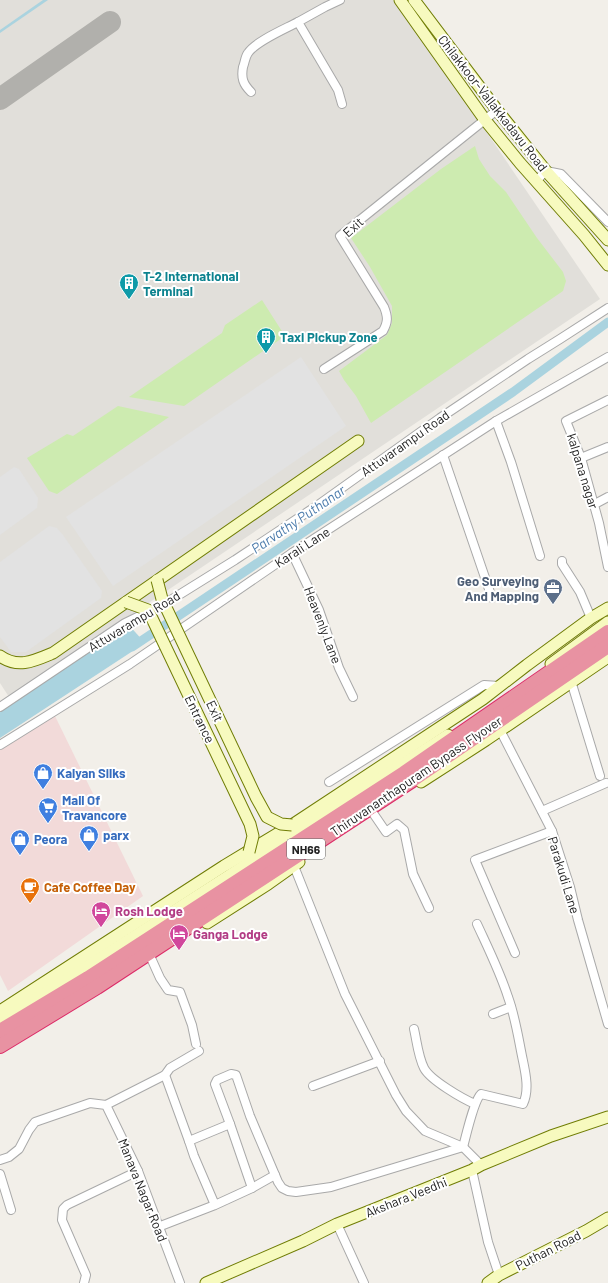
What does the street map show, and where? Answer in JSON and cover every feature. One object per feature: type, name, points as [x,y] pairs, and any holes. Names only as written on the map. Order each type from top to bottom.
[{"type":"highway","name":"Thiruvananthapuram Bypass Flyover","points":[[0,1031],[88,978],[397,777],[608,632]]},
{"type":"highway","name":"Thiruvananthapuram Bypass Flyover","points":[[0,1046],[97,987],[405,785],[608,646]]},
{"type":"street","points":[[251,92],[244,85],[242,74],[246,57],[256,44],[340,0]]},
{"type":"street","points":[[400,0],[485,120],[608,265]]},
{"type":"street","name":"Chilakkoor-Vallakkadavu Road","points":[[414,0],[497,110],[546,171],[608,240]]},
{"type":"street","points":[[298,22],[338,90],[342,104]]},
{"type":"street","points":[[485,120],[497,110]]},
{"type":"street","name":"Exit","points":[[324,369],[383,331],[387,325],[387,316],[384,308],[340,236],[485,120]]},
{"type":"street","points":[[536,180],[546,171],[561,174],[608,222]]},
{"type":"street","name":"Attuvarampu Road","points":[[0,707],[125,623],[166,603],[235,560],[318,505],[440,418],[528,358],[608,308]]},
{"type":"street","name":"Karali Lane","points":[[0,745],[46,718],[130,664],[292,553],[496,421],[608,357]]},
{"type":"street","name":"kalpana nagar","points":[[608,400],[566,421],[581,458],[593,505],[606,546],[608,567]]},
{"type":"street","points":[[496,421],[512,462],[540,556]]},
{"type":"street","points":[[0,656],[6,660],[17,663],[29,663],[53,653],[358,441]]},
{"type":"street","points":[[581,458],[608,447]]},
{"type":"street","points":[[443,455],[492,598]]},
{"type":"street","points":[[593,505],[608,497]]},
{"type":"street","name":"Heavenly Lane","points":[[292,553],[319,610],[340,668],[353,697]]},
{"type":"street","points":[[562,561],[562,564],[580,592],[591,618]]},
{"type":"street","name":"Exit","points":[[157,580],[162,599],[267,817],[281,824],[292,825]]},
{"type":"street","name":"Entrance","points":[[126,602],[148,610],[250,824],[253,836],[249,852]]},
{"type":"street","points":[[0,1010],[292,825],[443,726],[483,699],[591,618],[608,608]]},
{"type":"street","points":[[0,1021],[502,700],[608,622]]},
{"type":"street","points":[[0,1053],[268,884],[608,657]]},
{"type":"street","points":[[571,681],[600,776]]},
{"type":"street","points":[[329,782],[484,685],[499,686]]},
{"type":"street","points":[[500,730],[552,831]]},
{"type":"street","points":[[542,811],[607,784]]},
{"type":"street","points":[[373,814],[386,832],[397,824],[404,830],[412,874],[429,908]]},
{"type":"street","name":"Parakudi Lane","points":[[515,953],[475,860],[552,831],[570,887],[608,1024]]},
{"type":"street","points":[[294,866],[345,994],[399,1100],[425,1131],[463,1147],[477,1168],[488,1242],[499,1275]]},
{"type":"street","points":[[463,1147],[475,1104],[481,1094],[523,1104],[525,1099],[526,1077],[511,1007],[498,968],[477,924]]},
{"type":"street","points":[[0,1160],[19,1149],[35,1122],[90,1103],[106,1105],[165,1074],[170,1068],[198,1047],[180,992],[168,990],[160,978],[151,958]]},
{"type":"street","points":[[493,1014],[511,1007]]},
{"type":"street","points":[[414,1029],[419,1055],[425,1070],[435,1080],[462,1098],[475,1104]]},
{"type":"street","points":[[313,1086],[380,1061]]},
{"type":"street","points":[[165,1074],[194,1156],[214,1205]]},
{"type":"street","points":[[252,1188],[216,1084],[217,1080],[231,1074],[236,1075],[250,1116],[275,1175],[282,1188],[288,1191],[296,1192],[331,1187],[463,1147]]},
{"type":"street","name":"Manava Nagar Road","points":[[106,1105],[138,1171],[180,1283]]},
{"type":"street","name":"Akshara Veedhi","points":[[206,1283],[303,1242],[337,1224],[477,1168],[552,1136],[608,1117]]},
{"type":"street","points":[[189,1141],[230,1124]]},
{"type":"street","points":[[84,1283],[86,1275],[62,1220],[63,1209],[67,1205],[138,1171]]},
{"type":"street","points":[[0,1174],[11,1210]]},
{"type":"street","points":[[158,1227],[214,1205],[252,1188],[275,1175]]},
{"type":"street","name":"Puthan Road","points":[[488,1283],[499,1275],[586,1231],[608,1218]]},
{"type":"street","points":[[337,1224],[364,1283]]},
{"type":"shaded area","points":[[0,0],[393,0],[443,68],[600,299],[9,697],[0,683]]},
{"type":"shaded area","points":[[301,357],[346,426],[113,586],[66,517]]},
{"type":"shaded area","points":[[14,467],[19,469],[38,498],[37,508],[0,535],[0,477]]},
{"type":"shaded area","points":[[49,526],[57,528],[63,535],[102,591],[101,598],[26,652],[11,652],[0,637],[0,562]]},
{"type":"shaded area","name":"Mall Of Travancore","points":[[54,714],[143,896],[8,991],[0,975],[0,749]]},
{"type":"green space","points":[[475,146],[479,159],[490,176],[506,192],[537,238],[563,272],[566,281],[563,291],[371,423],[356,396],[339,371],[387,335],[392,323],[392,306],[370,267],[351,238],[441,169]]},
{"type":"green space","points":[[262,300],[285,336],[184,406],[129,397],[222,333],[225,325]]},
{"type":"green space","points":[[118,406],[169,417],[57,494],[49,491],[27,458],[67,434],[73,436]]},
{"type":"water","points":[[43,0],[48,0],[0,33],[0,30]]},
{"type":"water","points":[[127,623],[145,643],[0,738],[0,712]]},
{"type":"waterway","name":"Parvathy Puthanar","points":[[132,647],[513,392],[608,322]]},
{"type":"taxiway","points":[[0,99],[110,22]]},
{"type":"place","name":"T-2 International Terminal","points":[[129,300]]},
{"type":"place","name":"Taxi Pickup Zone","points":[[266,354]]},
{"type":"place","name":"Geo Surveying And Mapping","points":[[553,605]]},
{"type":"place","name":"Kalyan Silks","points":[[43,790]]},
{"type":"place","name":"Mall Of Travancore","points":[[48,824]]},
{"type":"place","name":"parx","points":[[89,852]]},
{"type":"place","name":"Peora","points":[[20,856]]},
{"type":"place","name":"Cafe Coffee Day","points":[[30,904]]},
{"type":"place","name":"Rosh Lodge","points":[[101,928]]},
{"type":"place","name":"Ganga Lodge","points":[[179,951]]}]
